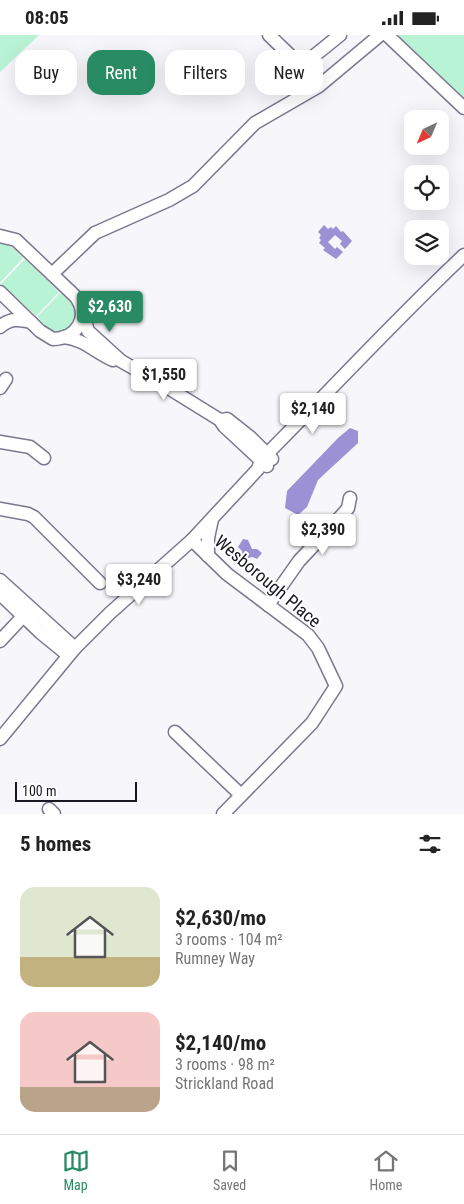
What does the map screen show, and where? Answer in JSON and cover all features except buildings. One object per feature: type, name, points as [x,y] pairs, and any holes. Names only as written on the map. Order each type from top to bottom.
[{"type":"street","points":[[270,35],[300,64],[304,64],[340,35]]},
{"type":"street","points":[[52,274],[95,233],[169,200],[193,186],[255,123],[319,86],[380,35]]},
{"type":"street","points":[[387,35],[464,109]]},
{"type":"street","points":[[0,236],[16,240],[76,297],[82,308],[88,331],[121,361],[220,420],[224,426],[247,441],[265,462]]},
{"type":"street","points":[[265,462],[284,436],[415,301],[464,255]]},
{"type":"street","points":[[0,292],[46,336],[53,339],[64,337],[73,332],[79,325],[83,314]]},
{"type":"street","points":[[0,327],[12,320],[20,319],[31,322]]},
{"type":"street","points":[[64,337],[79,340],[104,356],[115,361],[121,361]]},
{"type":"street","points":[[0,739],[72,651],[110,613],[192,540],[340,382],[345,374]]},
{"type":"street","points":[[247,441],[266,443],[284,436]]},
{"type":"street","points":[[244,484],[252,470],[253,462],[247,441]]},
{"type":"street","points":[[0,442],[30,447],[44,458]]},
{"type":"street","points":[[268,605],[295,566],[344,513],[350,503],[350,498]]},
{"type":"street","points":[[0,509],[28,514],[34,517],[100,583]]},
{"type":"street","points":[[208,556],[208,539],[213,516]]},
{"type":"street","name":"Wesborough Place","points":[[192,540],[227,574],[314,641],[336,686],[312,723],[223,814]]},
{"type":"street","points":[[0,580],[27,612]]},
{"type":"street","points":[[0,594],[27,612],[72,651]]},
{"type":"street","points":[[0,641],[27,612]]},
{"type":"street","points":[[175,732],[241,795]]},
{"type":"green space","points":[[0,35],[39,35],[23,50],[15,50],[15,58],[0,72]]},
{"type":"green space","points":[[394,35],[464,35],[464,104],[456,97],[456,91]]},
{"type":"green space","points":[[0,244],[10,246],[23,258],[0,283]]},
{"type":"green space","points":[[25,259],[59,292],[36,316],[1,284]]},
{"type":"green space","points":[[60,293],[74,307],[75,317],[70,326],[62,331],[57,331],[52,330],[37,317]]},
{"type":"shaded area","points":[[324,225],[328,229],[331,227],[333,229],[336,226],[352,241],[345,249],[340,244],[342,241],[335,235],[328,242],[335,249],[337,247],[343,252],[336,259],[323,250],[325,248],[319,243],[321,235],[318,232]]},
{"type":"shaded area","points":[[350,428],[358,431],[358,443],[318,480],[307,507],[298,515],[285,508],[287,491]]},
{"type":"shaded area","points":[[243,539],[248,540],[252,549],[257,549],[262,553],[257,559],[252,557],[245,559],[242,557],[242,551],[238,547]]}]
